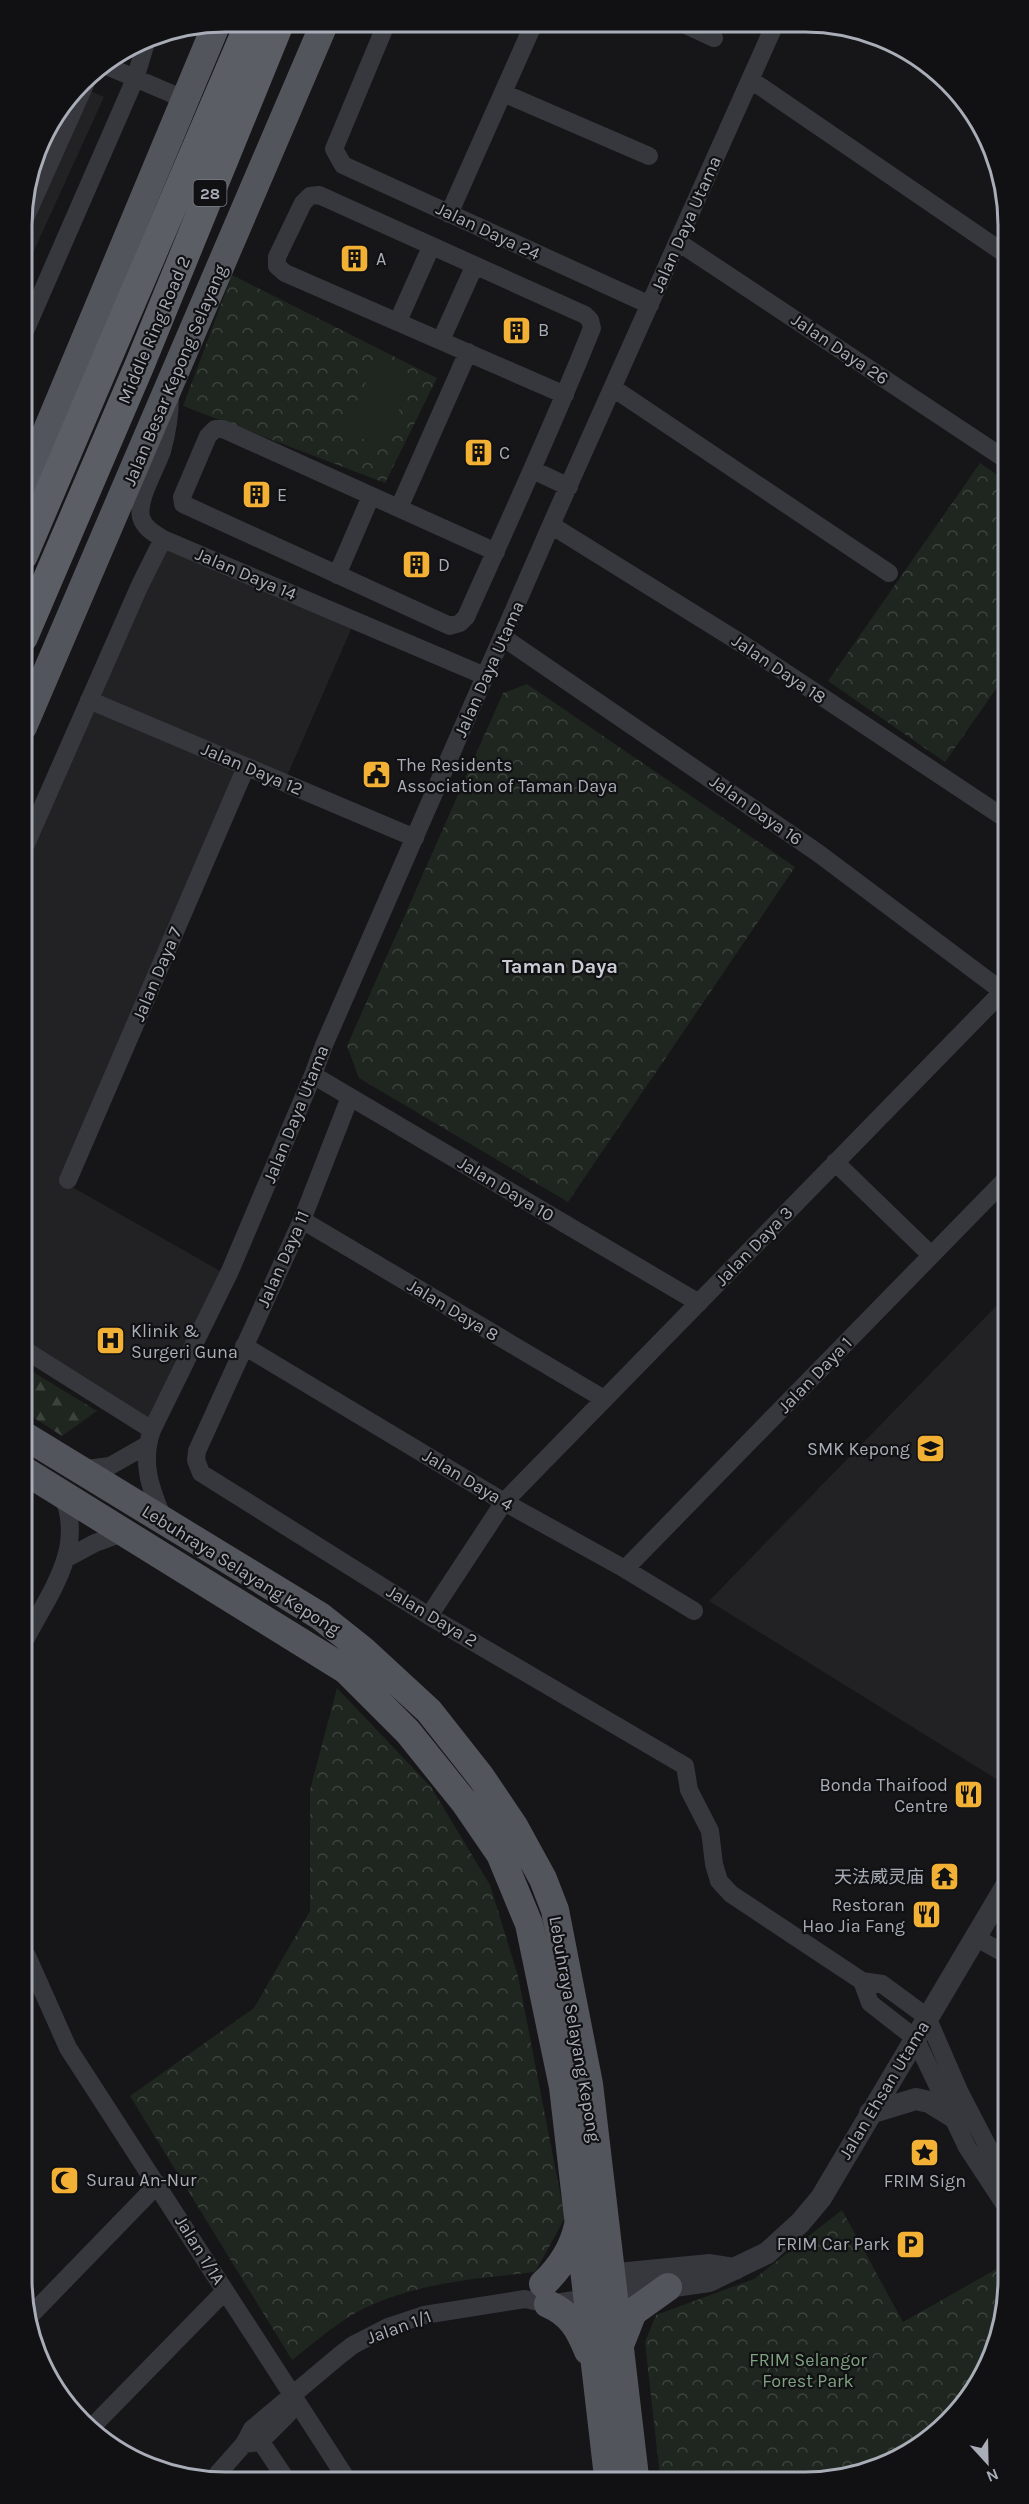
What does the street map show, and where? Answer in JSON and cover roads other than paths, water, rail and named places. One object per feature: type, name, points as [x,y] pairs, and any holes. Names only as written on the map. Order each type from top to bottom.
[{"type":"highway","name":"Middle Ring Road 2","points":[[32,532],[246,32]]},
{"type":"highway","name":"Middle Ring Road 2","points":[[32,616],[140,364],[276,32]]},
{"type":"main road","points":[[32,466],[213,32]]},
{"type":"main road","name":"Jalan Besar Kepong Selayang","points":[[32,706],[321,32]]},
{"type":"main road","name":"Lebuhraya Selayang Kepong","points":[[32,1440],[320,1616],[364,1651],[429,1711],[481,1777],[514,1826],[543,1879],[555,1910],[589,2084],[599,2286],[596,2373],[607,2472]]},
{"type":"main road","name":"Lebuhraya Selayang Kepong","points":[[32,1476],[346,1670],[408,1732],[465,1803],[500,1854],[529,1924],[563,2087],[579,2220],[620,2347],[634,2472]]},
{"type":"main road","points":[[579,2220],[576,2234],[563,2261],[539,2296],[560,2309],[576,2326],[596,2373]]},
{"type":"main road","points":[[620,2347],[633,2312],[668,2287]]},
{"type":"street","name":"Jalan Daya 24","points":[[383,32],[334,149],[344,165],[650,305]]},
{"type":"street","points":[[449,214],[530,32]]},
{"type":"street","points":[[701,32],[714,38]]},
{"type":"street","name":"Jalan Daya Utama","points":[[164,1521],[148,1479],[146,1466],[149,1437],[230,1271],[324,1045],[485,675],[504,638],[551,525],[772,32]]},
{"type":"street","points":[[32,294],[135,79],[144,49]]},
{"type":"street","points":[[111,68],[184,99]]},
{"type":"street","points":[[751,80],[998,249]]},
{"type":"street","points":[[503,93],[649,156]]},
{"type":"street","points":[[34,195],[72,106]]},
{"type":"street","points":[[496,552],[223,429],[215,429],[208,436],[182,497],[183,504],[450,626],[460,623],[466,617],[496,552],[533,470],[565,395],[592,328],[590,320],[585,315],[474,267],[319,195],[310,196],[303,203],[277,258],[278,266],[285,273],[565,395]]},
{"type":"street","name":"Jalan Daya 26","points":[[678,242],[998,454]]},
{"type":"street","points":[[398,321],[431,247]]},
{"type":"street","points":[[441,340],[474,267]]},
{"type":"street","points":[[399,508],[468,352]]},
{"type":"street","name":"Jalan Daya 14","points":[[170,386],[170,421],[161,453],[140,506],[141,518],[148,530],[163,539],[485,675]]},
{"type":"street","points":[[613,388],[889,573]]},
{"type":"street","points":[[533,470],[568,487]]},
{"type":"street","points":[[337,575],[371,496]]},
{"type":"street","name":"Jalan Daya 18","points":[[551,525],[744,645],[998,813]]},
{"type":"street","points":[[32,830],[140,585],[163,539]]},
{"type":"street","name":"Jalan Daya 16","points":[[504,638],[818,853],[998,986]]},
{"type":"street","name":"Jalan Daya 12","points":[[89,700],[415,838]]},
{"type":"street","name":"Jalan Daya 7","points":[[68,1180],[246,767]]},
{"type":"street","name":"Jalan Daya 3","points":[[429,1616],[504,1502],[998,996]]},
{"type":"street","name":"Jalan Daya 10","points":[[313,1075],[699,1304]]},
{"type":"street","name":"Jalan Daya 11","points":[[197,1451],[302,1220],[350,1097]]},
{"type":"street","points":[[836,1162],[931,1255]]},
{"type":"street","name":"Jalan Daya 1","points":[[625,1569],[998,1187]]},
{"type":"street","name":"Jalan Daya 8","points":[[302,1220],[604,1399]]},
{"type":"street","name":"Jalan Daya 4","points":[[244,1346],[504,1502],[625,1569],[694,1611]]},
{"type":"street","points":[[32,1355],[149,1437],[110,1466],[79,1470]]},
{"type":"street","name":"Jalan Daya 2","points":[[197,1451],[196,1460],[201,1473],[209,1480],[429,1616],[685,1766],[688,1790],[710,1831],[714,1864],[719,1881],[731,1894],[862,1981]]},
{"type":"street","points":[[32,1626],[67,1558],[71,1527],[69,1510],[63,1496]]},
{"type":"street","points":[[67,1558],[95,1543],[124,1532]]},
{"type":"street","name":"Jalan Ehsan Utama","points":[[599,2286],[668,2287],[709,2281],[766,2253],[800,2223],[821,2198],[997,1900]]},
{"type":"street","points":[[975,1937],[997,1950]]},
{"type":"street","name":"Jalan 1/1A","points":[[32,1967],[68,2048],[342,2472]]},
{"type":"street","points":[[997,2160],[960,2093],[927,2017],[882,1984],[862,1981],[870,2002],[915,2038],[967,2146],[997,2193]]},
{"type":"street","points":[[870,2113],[916,2099],[929,2102],[955,2118]]},
{"type":"street","points":[[992,2185],[997,2182]]},
{"type":"street","points":[[34,2311],[158,2184]]},
{"type":"street","points":[[599,2286],[710,2265],[735,2269]]},
{"type":"street","name":"Jalan 1/1","points":[[291,2396],[353,2345],[388,2327],[424,2315],[599,2286]]},
{"type":"street","points":[[95,2423],[225,2291]]},
{"type":"street","points":[[220,2472],[252,2438],[288,2415],[291,2396]]},
{"type":"street","points":[[252,2438],[280,2472]]},
{"type":"place","name":"A","points":[[355,259]]},
{"type":"place","name":"B","points":[[517,330]]},
{"type":"place","name":"C","points":[[478,453]]},
{"type":"place","name":"E","points":[[256,495]]},
{"type":"place","name":"D","points":[[417,565]]},
{"type":"place","name":"The Residents Association of Taman Daya","points":[[376,775]]},
{"type":"place","name":"Klinik & Surgeri Guna","points":[[110,1341]]},
{"type":"place","name":"SMK Kepong","points":[[931,1449]]},
{"type":"place","name":"Bonda Thaifood Centre","points":[[969,1795]]},
{"type":"place","name":"天法威灵庙","points":[[945,1877]]},
{"type":"place","name":"Restoran Hao Jia Fang","points":[[926,1915]]},
{"type":"place","name":"FRIM Sign","points":[[925,2152]]},
{"type":"place","name":"Surau An-Nur","points":[[65,2180]]},
{"type":"place","name":"FRIM Car Park","points":[[911,2244]]},
{"type":"district","name":"Taman Daya","points":[[560,966]]},
{"type":"park label","name":"FRIM Selangor Forest Park","points":[[808,2370]]}]
